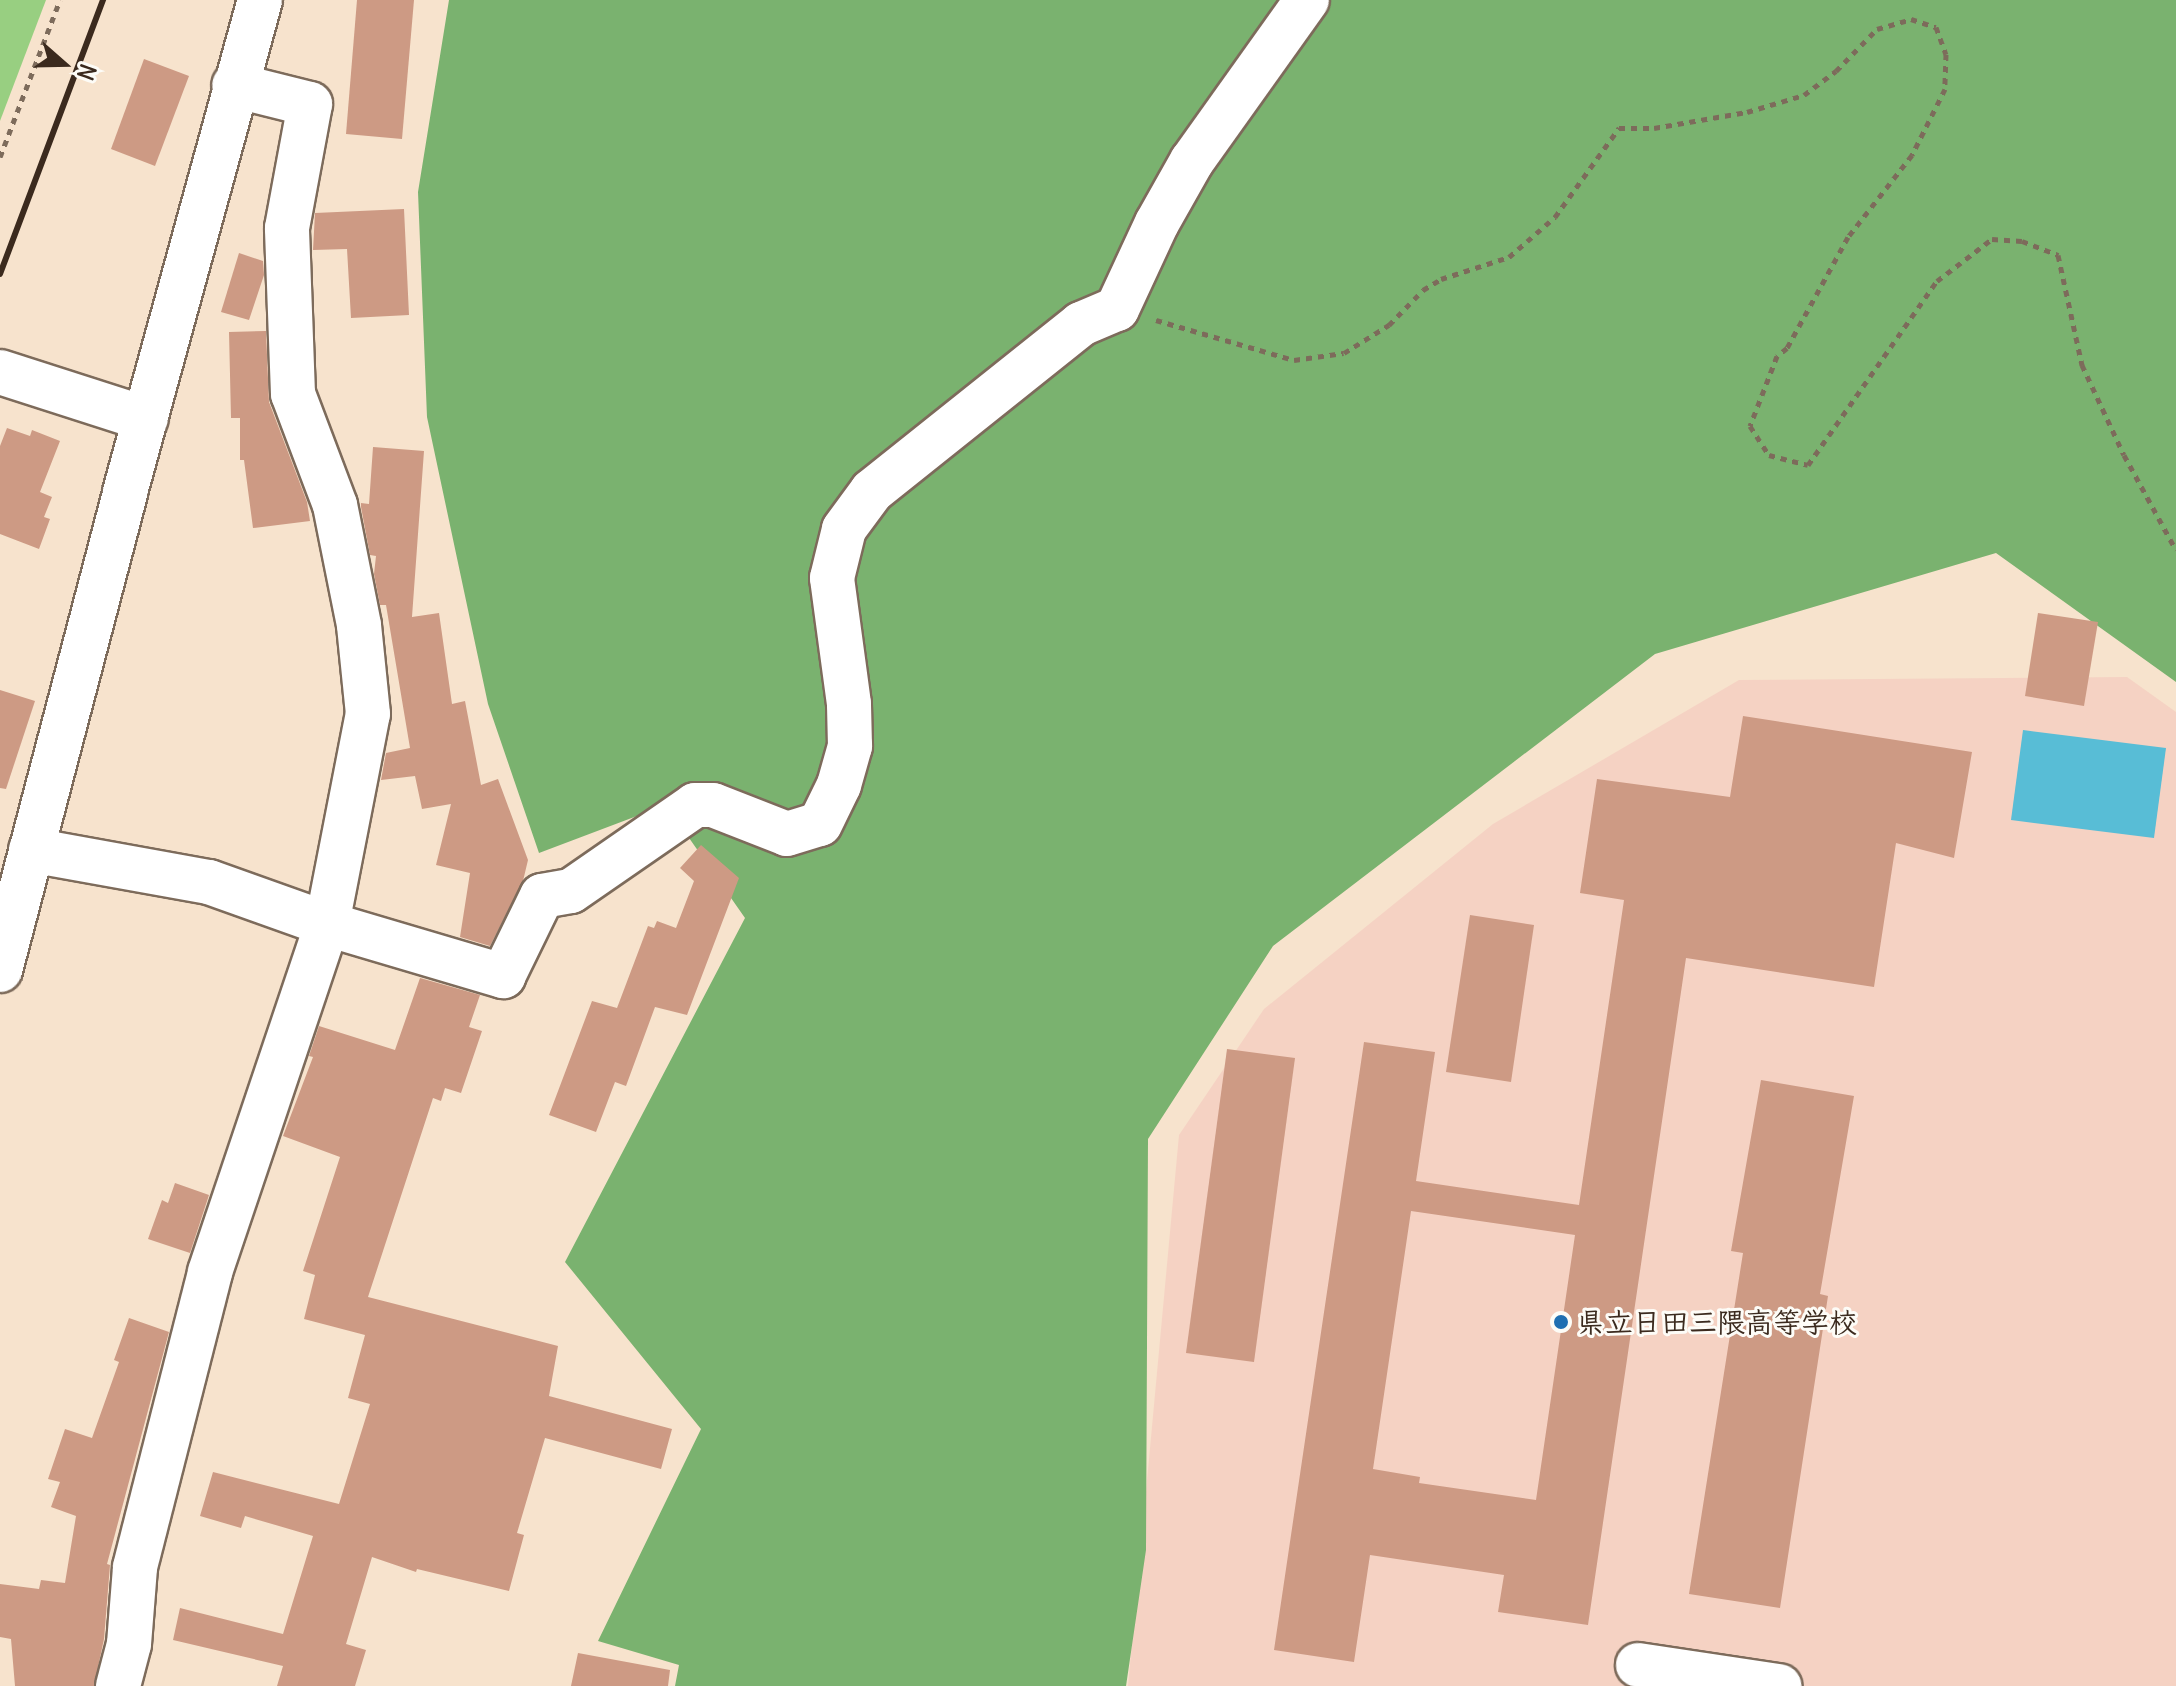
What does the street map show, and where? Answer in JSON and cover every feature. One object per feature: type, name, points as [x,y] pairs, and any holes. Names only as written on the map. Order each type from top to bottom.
[{"type":"street","points":[[0,970],[234,85],[260,0]]},
{"type":"street","points":[[31,850],[209,882],[327,924],[503,976],[542,896],[571,891],[695,805],[713,805],[787,834],[820,824],[839,785],[850,746],[849,704],[832,578],[844,529],[872,491],[1081,324],[1117,309],[1157,223],[1192,161],[1307,0]]},
{"type":"street","points":[[118,1686],[129,1644],[135,1567],[210,1272],[327,924],[368,714],[359,625],[335,505],[293,394],[287,228],[310,104],[234,85]]},
{"type":"street","points":[[0,372],[146,419]]},
{"type":"street","points":[[1638,1665],[1779,1686]]},
{"type":"path","points":[[0,157],[60,0]]},
{"type":"path","points":[[1117,309],[1294,360],[1344,353],[1389,325],[1423,290],[1441,279],[1509,257],[1555,217],[1619,128],[1654,128],[1747,112],[1804,95],[1836,71],[1877,29],[1911,19],[1936,27],[1946,54],[1945,89],[1912,155],[1848,237],[1787,348],[1777,356],[1750,426],[1769,455],[1808,465],[1937,281],[1992,239],[2022,241],[2058,255],[2082,365],[2124,455],[2176,550]]},
{"type":"shaded area","points":[[2127,677],[2176,712],[2176,1686],[1128,1686],[1179,1135],[1264,1009],[1493,824],[1739,680]]},
{"type":"green space","points":[[0,0],[46,0],[0,121]]},
{"type":"green space","points":[[449,0],[2176,0],[2176,682],[1996,553],[1655,654],[1273,946],[1148,1139],[1146,1550],[1126,1686],[675,1686],[679,1665],[598,1641],[701,1429],[565,1262],[745,918],[666,805],[539,853],[488,704],[427,417],[418,192]]},
{"type":"water","points":[[2023,730],[2166,748],[2154,838],[2011,820]]},
{"type":"building","points":[[357,0],[414,0],[402,139],[346,134]]},
{"type":"building","points":[[144,59],[189,76],[155,166],[111,149]]},
{"type":"building","points":[[404,209],[409,315],[351,318],[347,249],[313,250],[315,213]]},
{"type":"building","points":[[239,253],[263,261],[264,275],[249,320],[221,312]]},
{"type":"building","points":[[266,331],[269,402],[307,502],[310,521],[253,528],[244,460],[240,460],[240,418],[231,418],[229,332]]},
{"type":"building","points":[[7,428],[30,436],[32,430],[60,441],[40,492],[52,497],[44,517],[50,519],[39,549],[0,534],[0,446]]},
{"type":"building","points":[[373,447],[424,451],[412,617],[439,613],[452,704],[465,701],[481,785],[498,779],[528,860],[523,881],[490,946],[460,937],[470,873],[436,865],[451,804],[422,809],[415,776],[381,780],[386,753],[410,748],[386,605],[380,605],[374,574],[376,556],[370,555],[361,507],[361,503],[369,504]]},
{"type":"building","points":[[2038,613],[2098,622],[2084,706],[2025,696]]},
{"type":"building","points":[[0,690],[35,701],[6,789],[0,788]]},
{"type":"building","points":[[1743,716],[1972,752],[1954,858],[1896,843],[1874,987],[1686,958],[1588,1625],[1498,1612],[1504,1575],[1370,1555],[1354,1662],[1274,1650],[1364,1042],[1435,1052],[1416,1181],[1579,1205],[1624,900],[1580,893],[1597,779],[1730,797]],"holes":[[[1411,1211],[1575,1235],[1536,1500],[1419,1483],[1420,1477],[1373,1469]]]},
{"type":"building","points":[[701,845],[739,878],[687,1015],[655,1007],[626,1086],[615,1082],[596,1132],[549,1115],[592,1001],[617,1008],[648,926],[654,928],[657,921],[676,928],[694,881],[680,868]]},
{"type":"building","points":[[1470,915],[1534,925],[1511,1082],[1446,1072]]},
{"type":"building","points":[[420,978],[480,995],[469,1027],[482,1031],[461,1093],[445,1088],[441,1101],[433,1098],[368,1297],[558,1346],[549,1396],[672,1429],[661,1469],[545,1438],[517,1533],[524,1535],[509,1591],[417,1569],[416,1572],[372,1557],[346,1644],[366,1650],[355,1686],[277,1686],[283,1666],[173,1640],[180,1608],[283,1634],[313,1536],[245,1516],[241,1528],[200,1516],[213,1472],[339,1504],[370,1404],[348,1398],[365,1335],[304,1319],[315,1275],[303,1271],[340,1157],[283,1136],[313,1057],[309,1056],[319,1026],[395,1050]]},
{"type":"building","points":[[1227,1049],[1295,1058],[1254,1362],[1186,1353]]},
{"type":"building","points":[[1761,1080],[1854,1096],[1820,1294],[1828,1296],[1780,1608],[1689,1594],[1743,1253],[1731,1251]]},
{"type":"building","points":[[175,1183],[209,1195],[190,1253],[148,1239],[162,1200],[168,1203]]},
{"type":"building","points":[[129,1318],[169,1332],[107,1564],[110,1565],[104,1639],[94,1686],[15,1686],[11,1639],[0,1637],[0,1584],[39,1589],[41,1580],[65,1583],[76,1516],[51,1507],[60,1482],[48,1479],[65,1429],[92,1438],[119,1362],[114,1360]]},
{"type":"building","points":[[578,1653],[670,1670],[668,1686],[571,1686]]},
{"type":"railway","points":[[0,274],[103,0]]},
{"type":"place","name":"県立日田三隈高等学校","points":[[1561,1322]]}]
